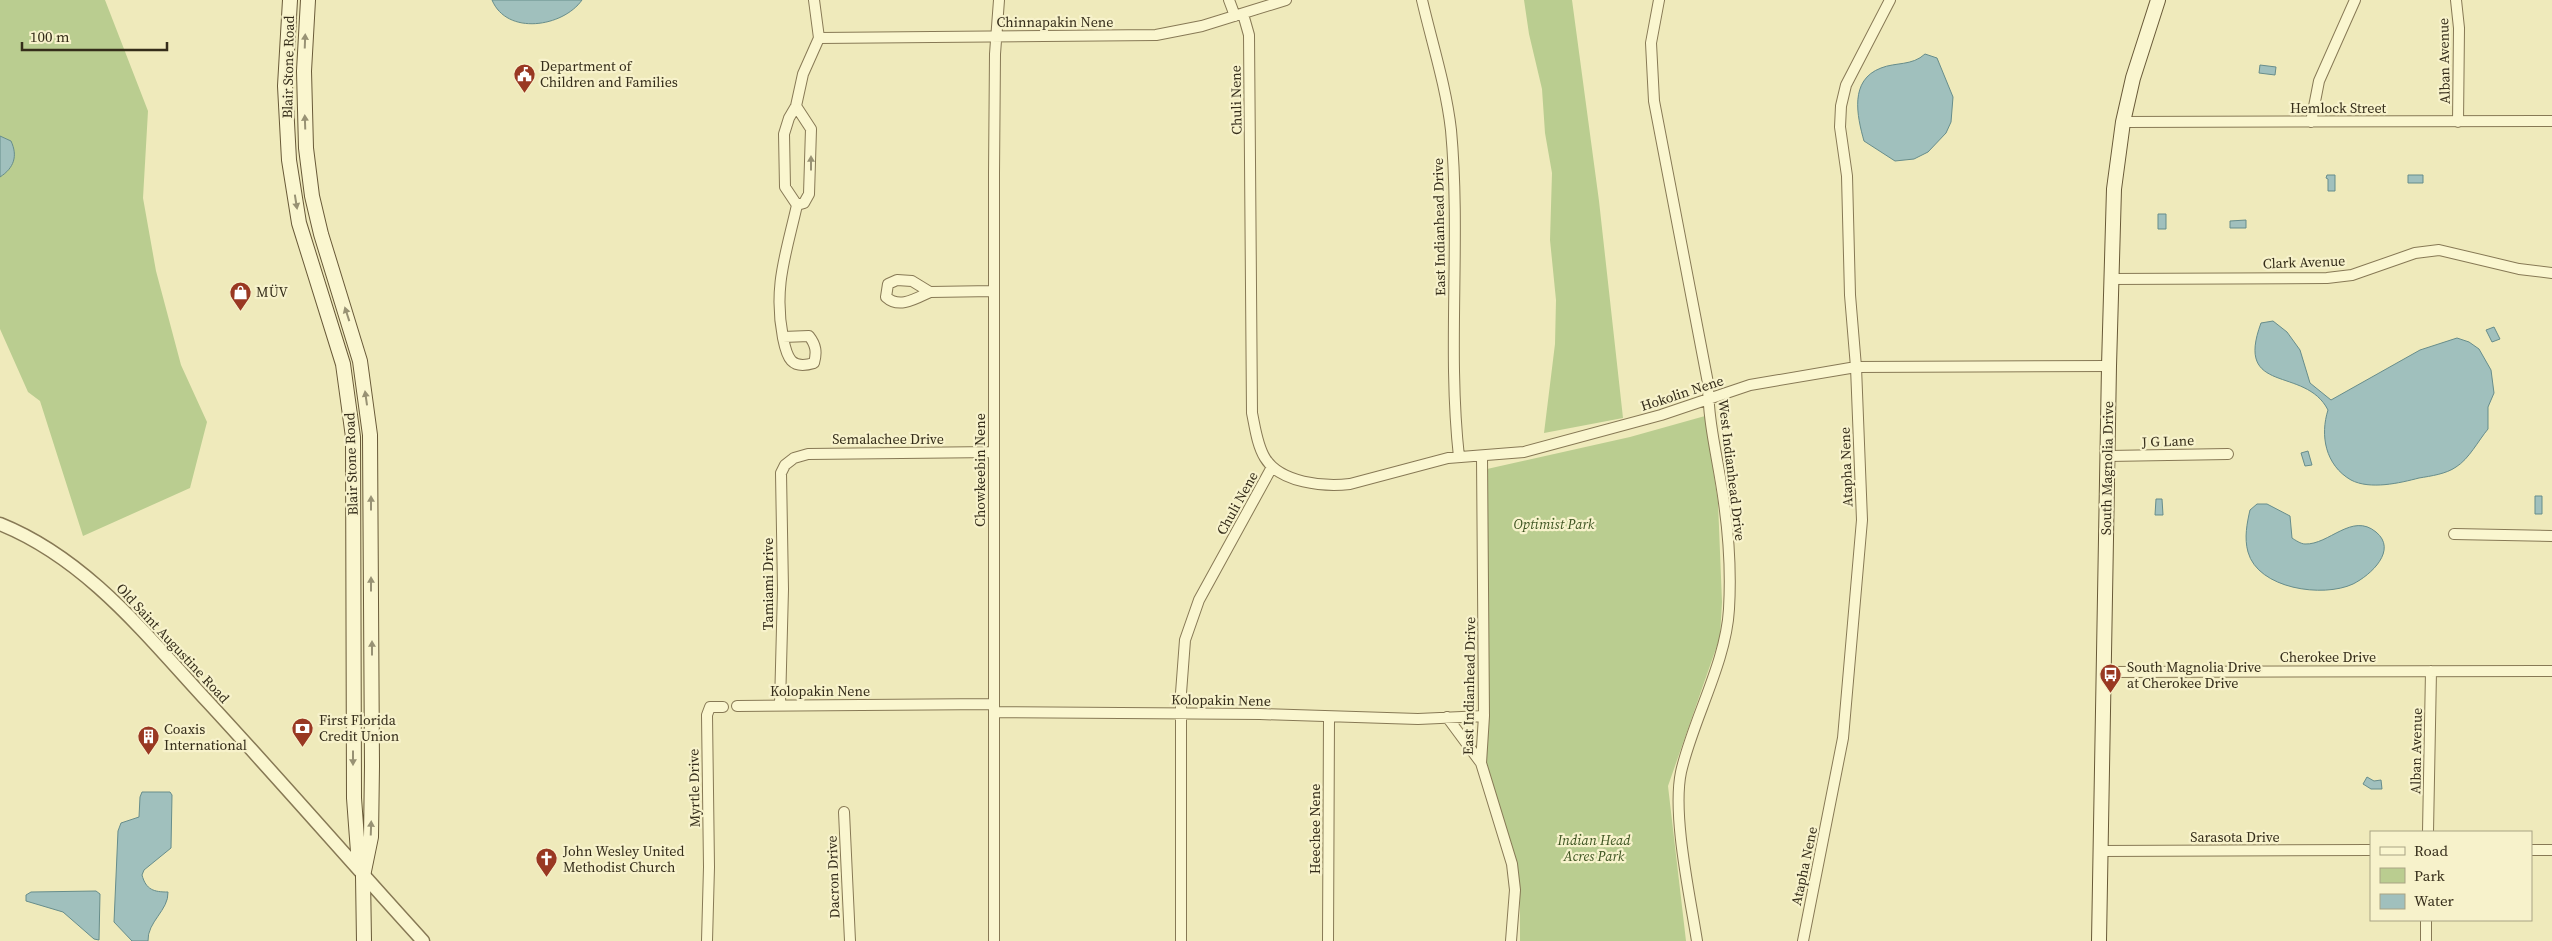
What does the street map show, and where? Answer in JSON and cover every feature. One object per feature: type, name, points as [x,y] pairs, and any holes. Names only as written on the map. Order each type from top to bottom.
[{"type":"main road","name":"Blair Stone Road","points":[[290,0],[285,86],[288,154],[299,223],[343,364],[353,437],[355,827],[364,876]]},
{"type":"main road","name":"Blair Stone Road","points":[[308,0],[304,72],[307,152],[312,196],[321,234],[360,361],[370,435],[371,837],[364,876],[364,941]]},
{"type":"main road","name":"South Magnolia Drive","points":[[2099,941],[2108,366],[2114,189],[2123,122],[2133,78],[2158,0]]},
{"type":"main road","points":[[288,154],[307,152]]},
{"type":"main road","points":[[343,364],[360,361]]},
{"type":"main road","points":[[353,547],[371,547]]},
{"type":"main road","points":[[353,681],[372,681]]},
{"type":"main road","points":[[353,701],[372,702]]},
{"type":"street","points":[[783,337],[778,295],[780,276],[797,206],[785,187],[784,134],[789,118],[796,106],[803,74],[819,38],[814,0]]},
{"type":"street","name":"Chowkeebin Nene","points":[[994,941],[994,291],[999,0]]},
{"type":"street","name":"Chuli Nene","points":[[1181,941],[1182,664],[1191,621],[1199,600],[1272,467],[1264,457],[1252,413],[1249,35],[1229,0]]},
{"type":"street","name":"Chinnapakin Nene","points":[[819,38],[1156,34],[1202,26],[1286,0]]},
{"type":"street","name":"East Indianhead Drive","points":[[1422,0],[1450,129],[1454,194],[1454,410],[1459,457]]},
{"type":"street","name":"West Indianhead Drive","points":[[1659,0],[1651,43],[1654,102],[1708,383],[1711,436],[1724,502],[1729,561],[1729,610],[1726,633],[1691,737],[1678,788],[1684,850],[1697,941]]},
{"type":"street","name":"Atapha Nene","points":[[1803,941],[1847,712],[1862,520],[1856,366],[1850,295],[1847,176],[1842,149],[1841,106],[1846,85],[1890,0]]},
{"type":"street","points":[[2311,122],[2318,80],[2354,0]]},
{"type":"street","name":"Alban Avenue","points":[[2456,0],[2459,28],[2458,122]]},
{"type":"street","points":[[796,106],[811,129],[809,194],[804,203],[797,206]]},
{"type":"street","name":"Hemlock Street","points":[[2123,122],[2552,122]]},
{"type":"street","name":"Clark Avenue","points":[[2110,279],[2327,278],[2352,275],[2415,253],[2439,250],[2519,269],[2552,273]]},
{"type":"street","points":[[930,292],[994,291]]},
{"type":"street","name":"Hokolin Nene","points":[[1272,467],[1301,481],[1318,486],[1334,486],[1459,457],[1482,457],[1524,452],[1662,415],[1750,385],[1856,366],[2108,366]]},
{"type":"street","name":"Semalachee Drive","points":[[785,464],[794,458],[808,454],[994,452]]},
{"type":"street","name":"J G Lane","points":[[2108,456],[2228,454]]},
{"type":"street","name":"East Indianhead Drive","points":[[1482,457],[1484,716],[1482,763],[1512,864],[1515,890],[1511,941]]},
{"type":"street","name":"Tamiami Drive","points":[[780,705],[783,589],[780,493],[781,473],[785,464]]},
{"type":"street","name":"Old Saint Augustine Road","points":[[0,524],[55,553],[102,590],[254,752],[423,941]]},
{"type":"street","points":[[2454,534],[2552,536]]},
{"type":"street","name":"Alban Avenue","points":[[2428,831],[2431,671]]},
{"type":"street","name":"Cherokee Drive","points":[[2103,672],[2552,671]]},
{"type":"street","name":"Kolopakin Nene","points":[[736,706],[994,708],[1328,717],[1448,718],[1484,716]]},
{"type":"street","name":"Myrtle Drive","points":[[707,941],[709,867],[707,715],[710,707],[723,707]]},
{"type":"street","name":"Heechee Nene","points":[[1328,717],[1328,941]]},
{"type":"street","points":[[1448,718],[1482,763]]},
{"type":"street","name":"Dacron Drive","points":[[844,812],[850,941]]},
{"type":"street","name":"Sarasota Drive","points":[[2100,851],[2370,850]]},
{"type":"street","points":[[2532,850],[2552,850]]},
{"type":"street","points":[[2426,921],[2426,941]]},
{"type":"green space","points":[[0,0],[105,0],[148,111],[143,198],[156,271],[181,365],[207,422],[190,488],[83,536],[40,401],[28,392],[0,329]]},
{"type":"green space","points":[[1524,0],[1572,0],[1599,201],[1623,418],[1544,433],[1555,344],[1556,300],[1550,240],[1552,173],[1545,133],[1542,89],[1529,34]]},
{"type":"green space","name":"Indian Head Acres Park","points":[[1705,416],[1718,502],[1722,602],[1720,637],[1668,786],[1686,941],[1520,941],[1520,890],[1517,866],[1487,768],[1487,469],[1630,437]]},
{"type":"water","points":[[492,0],[582,0],[562,16],[536,24],[522,23],[510,19],[499,11]]},
{"type":"water","points":[[1925,54],[1937,58],[1953,97],[1951,122],[1946,133],[1928,152],[1914,159],[1895,161],[1864,141],[1858,110],[1860,90],[1864,81],[1881,68],[1909,62]]},
{"type":"water","points":[[2260,65],[2276,67],[2275,75],[2259,73]]},
{"type":"water","points":[[0,136],[11,141],[14,157],[9,170],[0,177]]},
{"type":"water","points":[[2327,175],[2335,175],[2335,191],[2328,191]]},
{"type":"water","points":[[2408,175],[2423,175],[2423,183],[2408,183]]},
{"type":"water","points":[[2158,214],[2166,214],[2166,229],[2158,229]]},
{"type":"water","points":[[2246,220],[2246,228],[2230,228],[2230,221]]},
{"type":"water","points":[[2273,321],[2287,332],[2300,350],[2310,383],[2331,400],[2420,350],[2457,338],[2469,342],[2479,349],[2491,370],[2494,393],[2488,407],[2488,429],[2461,464],[2448,471],[2385,485],[2367,485],[2351,480],[2342,474],[2330,458],[2325,439],[2328,410],[2317,396],[2304,388],[2264,371],[2257,361],[2255,346],[2261,323]]},
{"type":"water","points":[[2494,327],[2500,339],[2492,342],[2486,330]]},
{"type":"water","points":[[2308,451],[2312,465],[2305,466],[2301,453]]},
{"type":"water","points":[[2535,496],[2542,496],[2542,514],[2535,514]]},
{"type":"water","points":[[2156,499],[2162,499],[2163,515],[2155,515]]},
{"type":"water","points":[[2257,504],[2267,504],[2290,516],[2292,538],[2305,544],[2323,540],[2349,527],[2367,527],[2376,532],[2382,539],[2384,546],[2380,561],[2360,580],[2340,588],[2309,590],[2278,582],[2264,575],[2254,565],[2248,552],[2246,536],[2248,520],[2250,510]]},
{"type":"water","points":[[2367,777],[2374,781],[2381,780],[2382,789],[2371,789],[2363,784]]},
{"type":"water","points":[[142,792],[170,792],[172,795],[171,848],[144,870],[142,875],[146,884],[151,889],[168,892],[165,905],[151,928],[148,941],[132,941],[114,922],[118,831],[121,823],[139,817]]},
{"type":"water","points":[[96,891],[100,894],[99,940],[94,939],[63,912],[26,901],[26,895],[31,892]]},
{"type":"place","name":"Department of Children and Families","points":[[524,93]]},
{"type":"place","name":"MÜV","points":[[240,311]]},
{"type":"place","name":"South Magnolia Drive at Cherokee Drive","points":[[2111,694]]},
{"type":"place","name":"First Florida Credit Union","points":[[303,747]]},
{"type":"place","name":"Coaxis International","points":[[148,756]]},
{"type":"place","name":"John Wesley United Methodist Church","points":[[547,878]]},
{"type":"park label","name":"Optimist Park","points":[[1554,524]]}]
